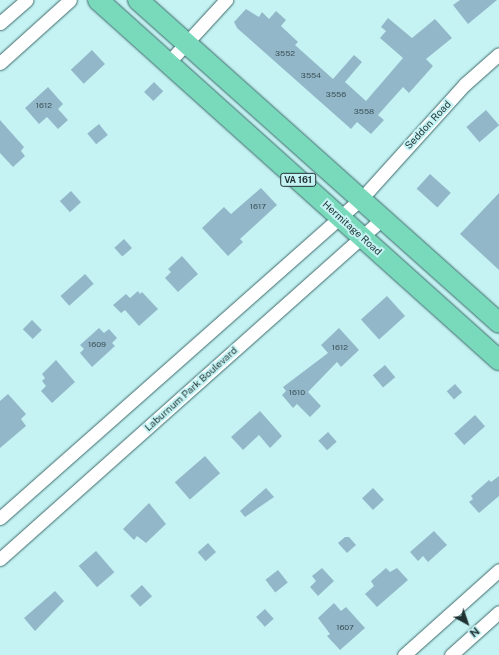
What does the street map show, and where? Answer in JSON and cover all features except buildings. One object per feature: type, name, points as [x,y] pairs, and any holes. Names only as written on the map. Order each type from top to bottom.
[{"type":"main road","name":"Hermitage Road","points":[[98,0],[340,217],[497,355]]},
{"type":"main road","name":"VA 161","points":[[138,0],[499,323]]},
{"type":"street","points":[[0,23],[26,0]]},
{"type":"street","points":[[0,63],[70,0]]},
{"type":"street","points":[[168,63],[226,0]]},
{"type":"street","name":"Seddon Road","points":[[361,199],[465,84],[499,54]]},
{"type":"street","points":[[0,518],[361,199]]},
{"type":"street","name":"Laburnum Park Boulevard","points":[[0,559],[382,218]]},
{"type":"street","points":[[404,655],[499,570]]},
{"type":"street","points":[[451,655],[499,612]]}]
